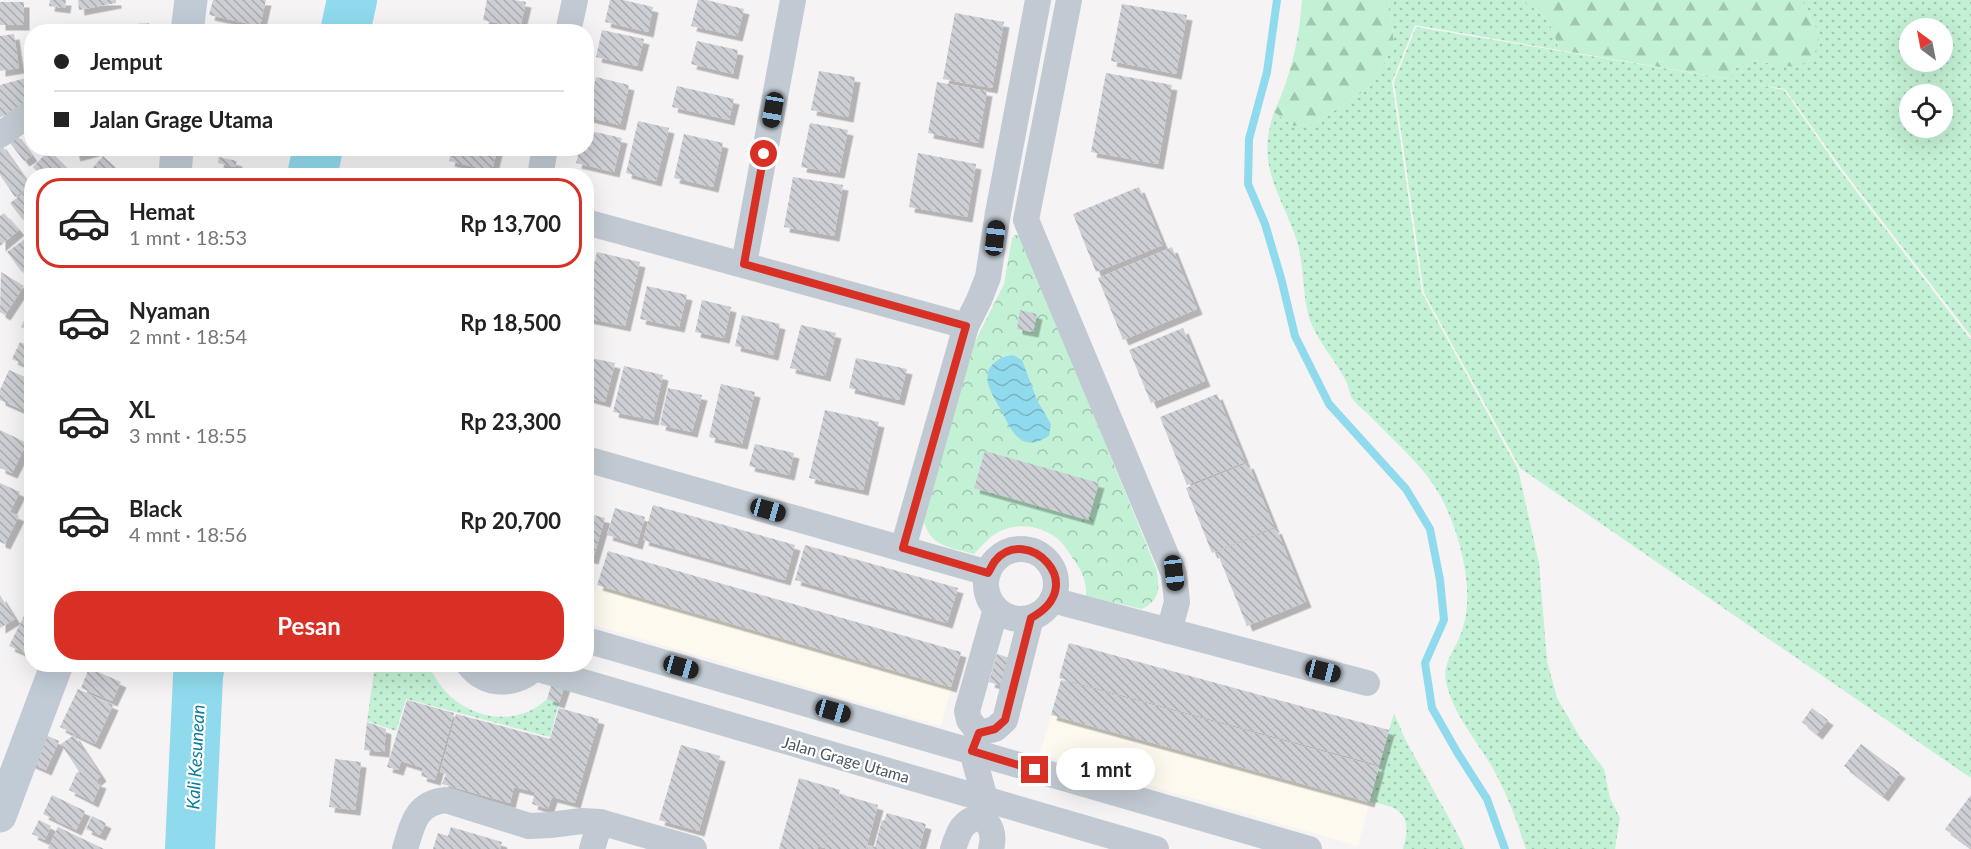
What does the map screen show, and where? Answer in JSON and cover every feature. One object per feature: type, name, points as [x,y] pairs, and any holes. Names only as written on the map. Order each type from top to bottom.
[{"type":"street","points":[[188,24],[191,0]]},
{"type":"street","points":[[570,24],[574,0]]},
{"type":"street","points":[[744,264],[794,0]]},
{"type":"street","points":[[903,548],[966,326],[988,277],[1038,0]]},
{"type":"street","points":[[1069,0],[1026,220],[1174,573],[1177,602],[1169,631]]},
{"type":"street","points":[[0,135],[24,118]]},
{"type":"street","points":[[998,213],[1026,220]]},
{"type":"street","points":[[594,224],[966,326]]},
{"type":"street","points":[[594,461],[988,573]]},
{"type":"street","points":[[1027,550],[1042,556],[1053,568],[1057,585],[1052,600],[1043,611],[1031,618],[1019,619],[1006,616],[996,609],[989,598],[986,586],[988,573],[996,560],[1010,551],[1027,550]]},
{"type":"street","points":[[1052,600],[1367,683]]},
{"type":"street","points":[[991,849],[993,831],[983,808],[976,742],[967,711],[996,609]]},
{"type":"street","points":[[976,742],[1005,720],[1031,618]]},
{"type":"street","points":[[594,642],[976,742],[1309,849]]},
{"type":"street","points":[[1,809],[54,672]]},
{"type":"street","points":[[477,672],[483,677],[500,682],[519,679],[528,672]]},
{"type":"street","name":"Jalan Grage Utama","points":[[555,672],[983,808],[1156,849]]},
{"type":"street","points":[[405,849],[413,824],[421,809],[434,801],[446,800],[529,826],[582,821],[600,822],[694,849]]},
{"type":"street","points":[[953,849],[958,833],[983,808]]},
{"type":"street","points":[[592,849],[600,822]]},
{"type":"shaded area","points":[[608,551],[961,652],[941,726],[594,625],[594,595]]},
{"type":"shaded area","points":[[1061,680],[1379,767],[1358,846],[1040,754]]},
{"type":"green space","points":[[1302,0],[1389,0],[1394,45],[1370,87],[1316,123],[1294,126],[1274,112],[1293,58]]},
{"type":"green space","points":[[1389,0],[1521,0],[1537,10],[1547,20],[1559,50],[1415,25],[1392,82],[1422,293],[1518,469],[1539,563],[1547,661],[1557,698],[1581,739],[1604,769],[1610,798],[1620,818],[1615,849],[1526,849],[1502,785],[1460,718],[1447,686],[1447,665],[1460,636],[1467,603],[1467,585],[1461,548],[1449,514],[1442,499],[1419,466],[1354,401],[1346,381],[1315,332],[1308,314],[1299,247],[1272,177],[1269,163],[1267,148],[1269,131],[1274,112],[1294,126],[1316,123],[1370,87],[1394,45]]},
{"type":"green space","points":[[1521,0],[1802,0],[1819,34],[1818,46],[1811,60],[1795,67],[1753,61],[1738,65],[1730,79],[1559,50],[1547,20],[1537,10]]},
{"type":"green space","points":[[1802,0],[1971,0],[1971,336],[1842,169],[1785,89],[1755,84],[1784,90],[1840,170],[1971,340],[1971,778],[1520,468],[1424,293],[1394,82],[1416,27],[1729,79],[1738,65],[1752,61],[1770,63],[1819,34]]},
{"type":"green space","points":[[1020,235],[1022,239],[1156,568],[1158,592],[1153,601],[1142,609],[1086,596],[1083,575],[1065,547],[1054,536],[1038,529],[1020,526],[1003,530],[989,538],[974,554],[942,544],[930,535],[926,528],[923,518],[972,348],[1004,284],[1012,238]]},
{"type":"green space","points":[[374,672],[432,672],[444,690],[457,701],[482,714],[509,716],[523,714],[547,699],[559,703],[550,737],[406,699],[396,731],[367,721]]},
{"type":"green space","points":[[1394,713],[1405,739],[1465,849],[1403,849],[1406,828],[1402,814],[1389,806],[1369,802]]},
{"type":"water","points":[[1013,355],[1022,360],[1037,400],[1051,424],[1049,436],[1036,442],[1022,441],[1018,438],[989,387],[987,375],[989,369],[998,360]]},
{"type":"building","points":[[50,0],[66,0],[65,8],[49,6]]},
{"type":"building","points":[[78,0],[116,0],[116,3],[79,10]]},
{"type":"building","points":[[213,0],[266,0],[260,24],[209,15]]},
{"type":"building","points":[[487,0],[526,2],[521,24],[502,24],[483,20]]},
{"type":"building","points":[[610,0],[623,0],[653,7],[648,32],[605,22]]},
{"type":"building","points":[[698,0],[744,9],[737,36],[691,26]]},
{"type":"building","points":[[0,2],[24,2],[24,25],[0,25]]},
{"type":"building","points":[[1122,4],[1187,15],[1176,74],[1111,61]]},
{"type":"building","points":[[955,13],[1004,22],[992,88],[943,79]]},
{"type":"building","points":[[602,30],[644,39],[637,66],[596,57]]},
{"type":"building","points":[[14,34],[19,68],[0,71],[0,36]]},
{"type":"building","points":[[697,41],[738,50],[733,74],[691,64]]},
{"type":"building","points":[[819,71],[855,77],[848,117],[811,110]]},
{"type":"building","points":[[1106,73],[1172,85],[1158,164],[1091,152]]},
{"type":"building","points":[[596,77],[629,85],[620,125],[594,119]]},
{"type":"building","points":[[24,79],[24,110],[0,117],[0,85]]},
{"type":"building","points":[[937,82],[987,91],[978,143],[928,133]]},
{"type":"building","points":[[677,86],[734,99],[729,120],[672,107]]},
{"type":"building","points":[[638,121],[669,128],[656,181],[626,173]]},
{"type":"building","points":[[810,123],[848,130],[839,173],[801,167]]},
{"type":"building","points":[[594,132],[622,138],[614,172],[576,163],[578,156],[594,156]]},
{"type":"building","points":[[15,133],[24,145],[24,156],[32,156],[24,161],[7,139]]},
{"type":"building","points":[[684,134],[723,143],[713,187],[674,178]]},
{"type":"building","points":[[0,143],[24,177],[24,190],[15,197],[0,175]]},
{"type":"building","points":[[918,153],[976,164],[967,217],[909,207]]},
{"type":"building","points":[[43,156],[55,156],[67,168],[34,168]]},
{"type":"building","points":[[103,156],[116,168],[92,168]]},
{"type":"building","points":[[450,156],[496,156],[493,168],[479,168],[449,161]]},
{"type":"building","points":[[219,157],[237,161],[235,167],[218,163]]},
{"type":"building","points":[[793,177],[843,185],[834,236],[784,227]]},
{"type":"building","points":[[1139,187],[1163,245],[1096,272],[1073,214]]},
{"type":"building","points":[[24,193],[24,219],[23,220],[10,203]]},
{"type":"building","points":[[4,213],[19,230],[0,246],[0,216]]},
{"type":"building","points":[[24,240],[24,271],[22,272],[7,252]]},
{"type":"building","points":[[1172,247],[1197,309],[1123,340],[1098,278]]},
{"type":"building","points":[[597,252],[640,262],[625,326],[594,320],[594,264]]},
{"type":"building","points":[[1,272],[24,286],[5,315],[0,312]]},
{"type":"building","points":[[647,286],[687,295],[679,327],[640,319]]},
{"type":"building","points":[[702,300],[731,307],[724,338],[695,332]]},
{"type":"building","points":[[1020,310],[1037,314],[1033,332],[1017,329]]},
{"type":"building","points":[[742,315],[780,324],[773,355],[735,346]]},
{"type":"building","points":[[801,325],[836,333],[825,376],[790,368]]},
{"type":"building","points":[[1183,328],[1205,381],[1151,403],[1129,350]]},
{"type":"building","points":[[20,342],[24,344],[24,364],[12,359]]},
{"type":"building","points":[[856,358],[907,369],[899,400],[849,388]]},
{"type":"building","points":[[594,359],[615,363],[605,402],[594,399]]},
{"type":"building","points":[[624,366],[663,375],[653,420],[613,412]]},
{"type":"building","points":[[9,370],[24,377],[24,410],[0,400],[0,390]]},
{"type":"building","points":[[721,384],[755,392],[742,444],[709,437]]},
{"type":"building","points":[[668,388],[702,395],[692,432],[660,425]]},
{"type":"building","points":[[1217,394],[1245,462],[1187,485],[1160,417]]},
{"type":"building","points":[[825,410],[879,422],[863,490],[809,478]]},
{"type":"building","points":[[0,430],[24,442],[24,449],[12,473],[0,468]]},
{"type":"building","points":[[755,444],[794,453],[789,475],[749,466]]},
{"type":"building","points":[[985,451],[1099,483],[1088,520],[974,488]]},
{"type":"building","points":[[1248,463],[1274,527],[1212,553],[1186,488]]},
{"type":"building","points":[[0,483],[20,492],[10,512],[19,516],[5,544],[0,542]]},
{"type":"building","points":[[653,505],[795,545],[785,580],[643,540]]},
{"type":"building","points":[[615,508],[645,517],[637,544],[607,535]]},
{"type":"building","points":[[594,515],[605,518],[594,556]]},
{"type":"building","points":[[1276,528],[1306,602],[1247,626],[1217,552]]},
{"type":"building","points":[[805,545],[958,588],[947,623],[795,580]]},
{"type":"building","points":[[608,551],[961,652],[951,687],[597,585]]},
{"type":"building","points":[[0,595],[15,619],[0,628]]},
{"type":"building","points":[[24,616],[24,653],[9,646]]},
{"type":"building","points":[[1069,643],[1389,730],[1379,765],[1059,678]]},
{"type":"building","points":[[997,654],[1010,658],[1002,686],[989,682]]},
{"type":"building","points":[[87,672],[98,672],[121,682],[112,701],[81,688]]},
{"type":"building","points":[[555,672],[569,672],[559,703],[547,699]]},
{"type":"building","points":[[1061,680],[1379,767],[1369,802],[1051,715]]},
{"type":"building","points":[[78,689],[113,705],[95,744],[60,727]]},
{"type":"building","points":[[407,700],[454,713],[435,780],[421,776],[423,768],[401,761],[398,770],[387,767]]},
{"type":"building","points":[[559,708],[599,719],[575,803],[552,797],[548,809],[532,804],[535,792],[514,787],[510,803],[442,784],[446,774],[440,772],[456,714],[550,739]]},
{"type":"building","points":[[1812,708],[1828,720],[1817,734],[1802,722]]},
{"type":"building","points":[[367,722],[386,729],[384,752],[364,750]]},
{"type":"building","points":[[41,733],[59,741],[46,770],[28,762]]},
{"type":"building","points":[[74,735],[101,776],[95,781],[101,783],[93,802],[69,790],[77,772],[80,773],[61,744]]},
{"type":"building","points":[[1861,744],[1900,773],[1883,796],[1844,766]]},
{"type":"building","points":[[681,745],[720,756],[699,831],[659,820]]},
{"type":"building","points":[[335,759],[361,762],[355,810],[329,807]]},
{"type":"building","points":[[799,778],[840,790],[824,848],[818,846],[817,849],[779,849]]},
{"type":"building","points":[[840,794],[878,805],[866,849],[825,849]]},
{"type":"building","points":[[52,795],[85,811],[76,830],[43,814]]},
{"type":"building","points":[[1971,795],[1971,848],[1945,829]]},
{"type":"building","points":[[887,813],[926,824],[919,849],[867,849],[868,845],[875,847],[882,820],[884,821]]},
{"type":"building","points":[[92,816],[106,823],[100,835],[86,829]]},
{"type":"building","points":[[39,820],[51,826],[45,840],[32,834]]},
{"type":"building","points":[[58,827],[104,849],[50,849],[48,848]]},
{"type":"building","points":[[451,827],[502,842],[500,849],[433,849],[438,833],[448,836]]},
{"type":"waterway","name":"Kali Kesunean","points":[[347,24],[352,0]]},
{"type":"waterway","points":[[1277,0],[1267,72],[1249,139],[1248,184],[1265,224],[1295,336],[1329,404],[1406,489],[1430,529],[1440,580],[1444,620],[1425,663],[1432,708],[1487,799],[1505,849]]},
{"type":"waterway","name":"Kali Kesunean","points":[[314,168],[316,156]]},
{"type":"waterway","name":"Kali Kesunean","points":[[190,849],[199,672]]},
{"type":"route","points":[[764,154],[744,264],[966,326],[903,548],[988,573],[996,560],[1010,551],[1027,550],[1042,556],[1053,568],[1057,585],[1052,600],[1043,611],[1031,618],[1005,720],[995,729],[979,733],[972,751],[1035,770]]}]
